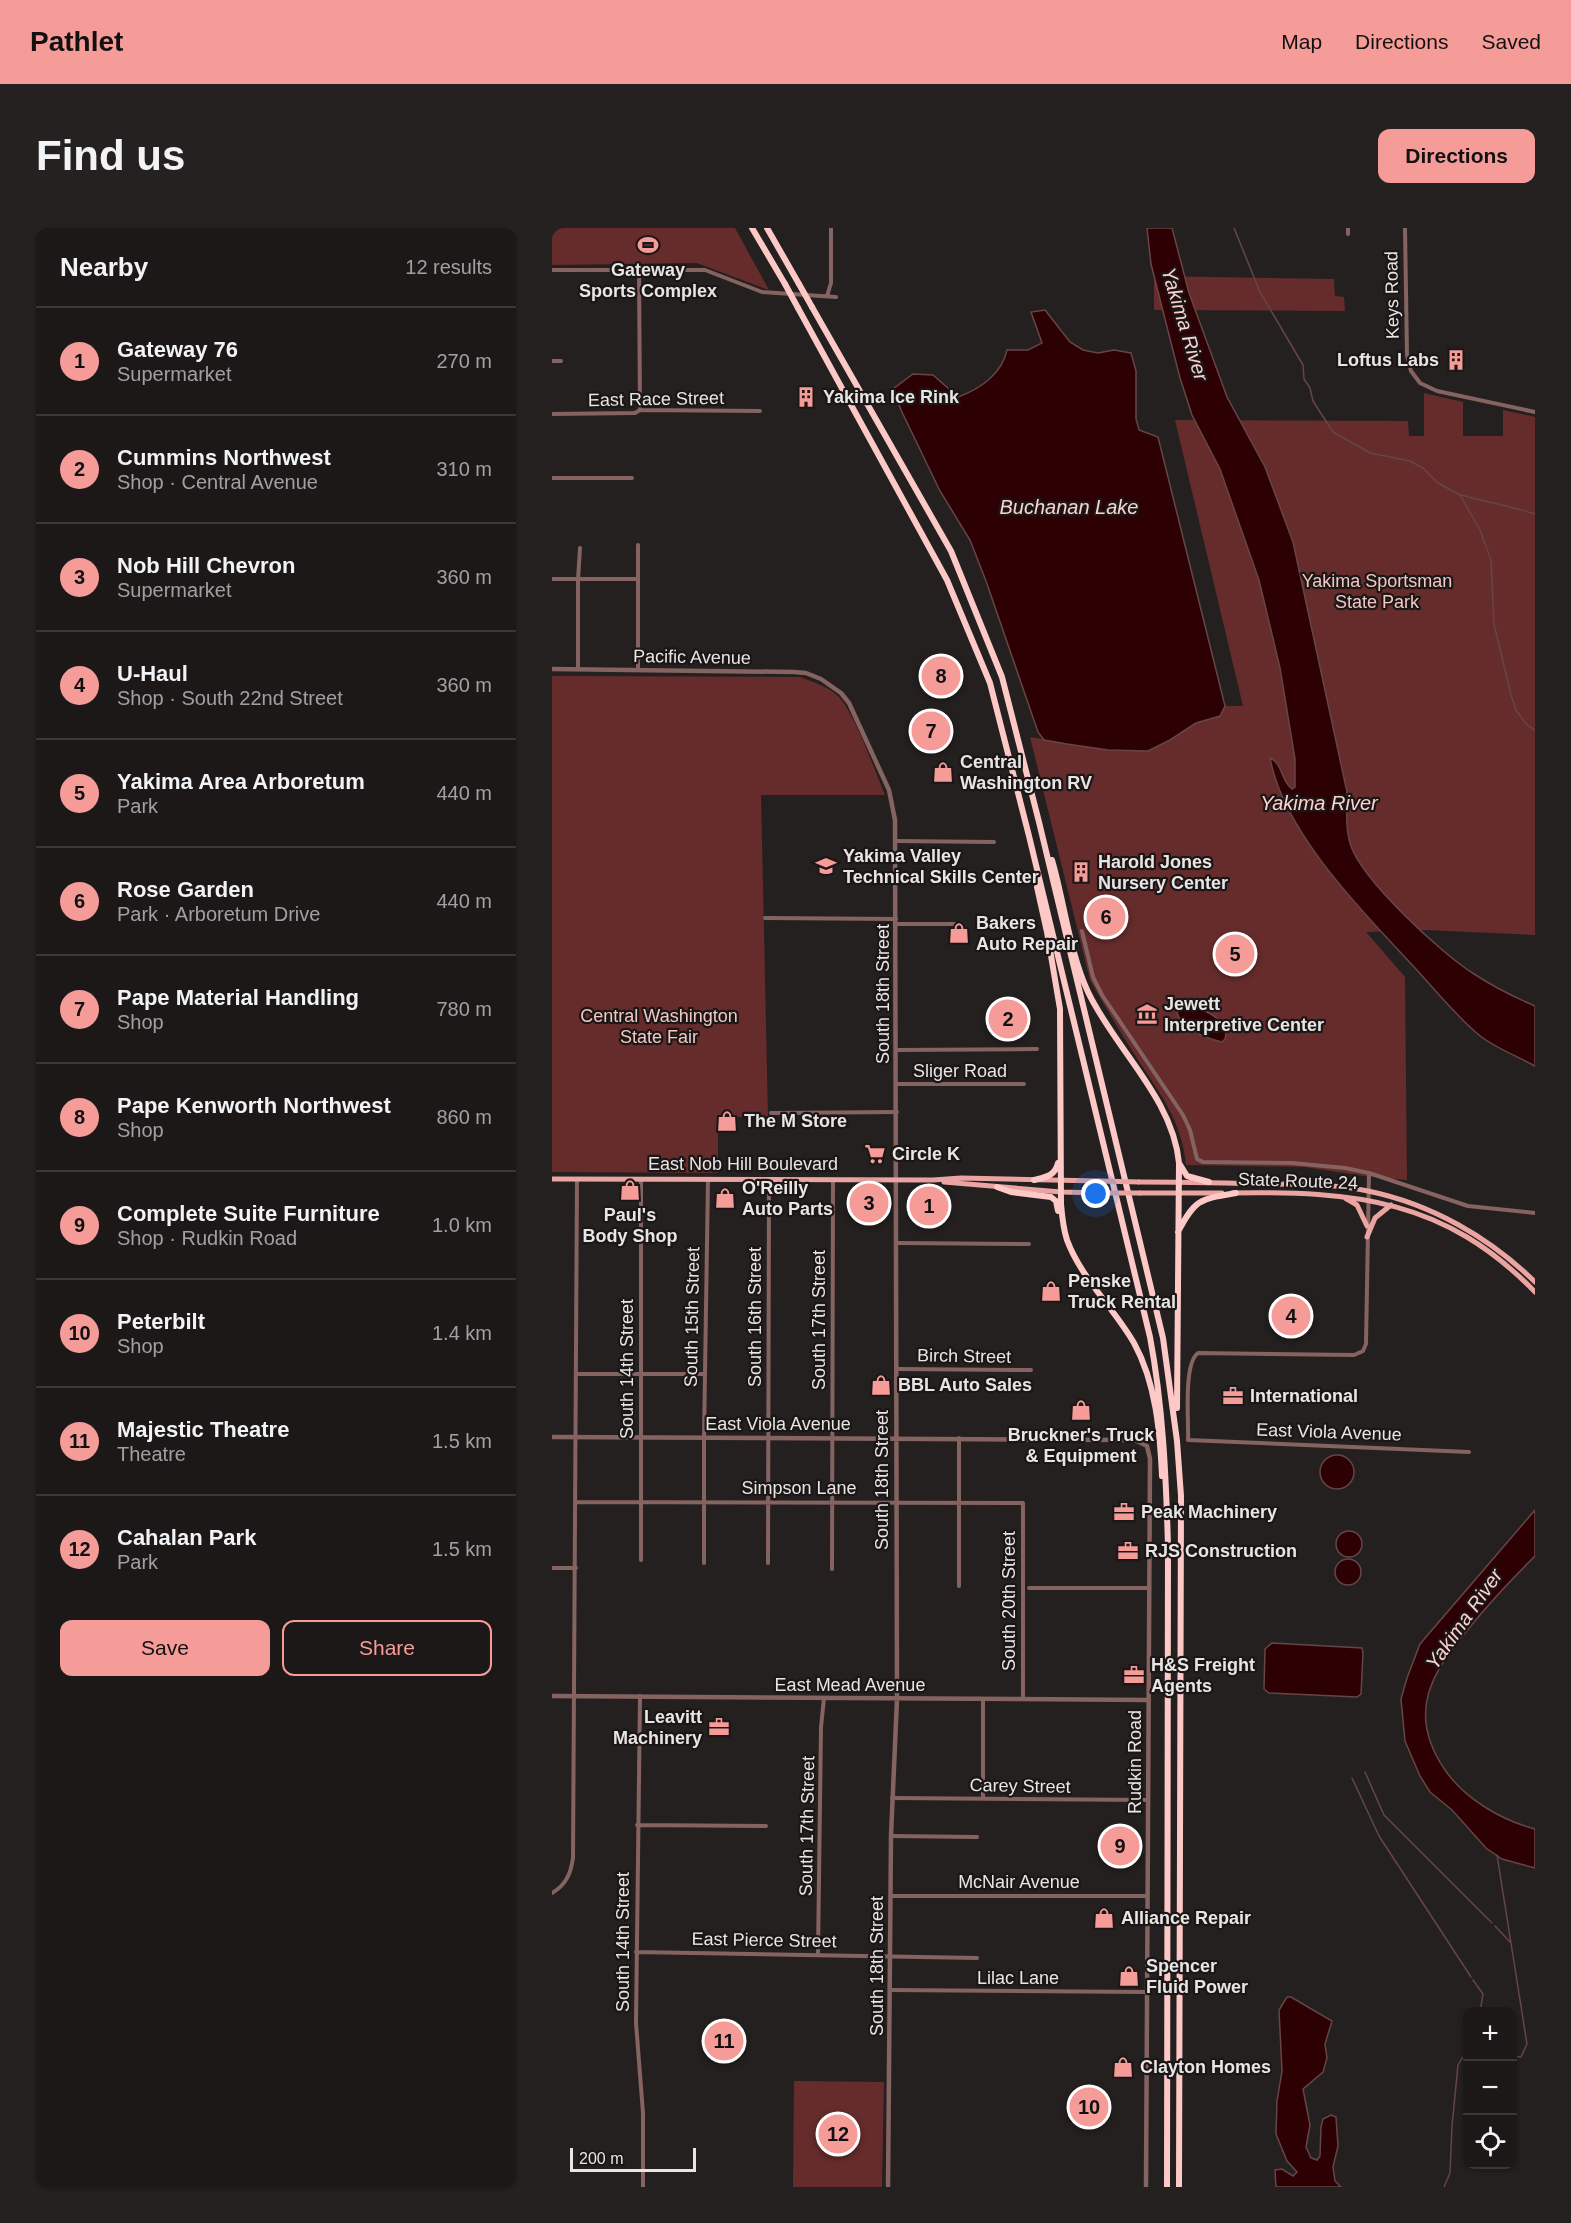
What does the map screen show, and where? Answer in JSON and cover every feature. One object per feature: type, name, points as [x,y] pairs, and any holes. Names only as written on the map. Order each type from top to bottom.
[{"type":"highway","points":[[752,228],[947,580],[990,683],[1150,1337],[1165,1454],[1168,1546],[1167,2187]]},
{"type":"highway","points":[[766,228],[951,551],[1002,677],[1160,1328],[1177,1441]]},
{"type":"highway","points":[[1039,822],[1084,982],[1097,1011],[1171,1124],[1179,1163],[1177,1182],[1177,1441],[1182,1550],[1179,2187]]},
{"type":"highway","points":[[1029,836],[1060,1009],[1060,1192],[1063,1228]]},
{"type":"highway","points":[[1034,1180],[1051,1176],[1061,1157]]},
{"type":"highway","points":[[1179,1163],[1187,1176],[1209,1182]]},
{"type":"highway","points":[[997,1187],[1011,1192],[1051,1197],[1056,1201],[1063,1228],[1074,1255],[1140,1354],[1153,1392],[1168,1546]]},
{"type":"highway","points":[[1177,1232],[1194,1205],[1206,1198],[1236,1193]]},
{"type":"main road","name":"East Nob Hill Boulevard","points":[[552,1179],[933,1180],[961,1178],[1177,1182]]},
{"type":"main road","name":"East Nob Hill Boulevard","points":[[933,1180],[1060,1192],[1177,1194]]},
{"type":"main road","name":"State Route 24","points":[[1177,1182],[1311,1184],[1367,1191],[1415,1205],[1445,1217],[1486,1241],[1535,1282]]},
{"type":"main road","name":"State Route 24","points":[[1177,1194],[1290,1192],[1367,1199],[1391,1205],[1434,1220],[1463,1235],[1497,1257],[1535,1293]]},
{"type":"main road","points":[[1341,1196],[1357,1205],[1367,1226]]},
{"type":"main road","points":[[1367,1237],[1375,1218],[1391,1205]]},
{"type":"street","points":[[827,296],[831,283],[831,228]]},
{"type":"street","name":"Keys Road","points":[[1405,228],[1407,355],[1415,377],[1420,383],[1437,391],[1535,412]]},
{"type":"street","points":[[639,269],[640,410]]},
{"type":"street","points":[[552,270],[705,270],[762,292],[836,297]]},
{"type":"street","points":[[552,361],[561,361]]},
{"type":"street","name":"East Race Street","points":[[552,414],[636,413],[640,410],[760,411]]},
{"type":"street","points":[[552,478],[632,478]]},
{"type":"street","points":[[638,545],[638,670]]},
{"type":"street","points":[[578,669],[580,548]]},
{"type":"street","points":[[552,579],[638,579]]},
{"type":"street","name":"Pacific Avenue","points":[[552,669],[794,672],[814,675],[829,683]]},
{"type":"street","name":"South 18th Street","points":[[829,683],[841,693],[852,709],[889,790],[895,814],[897,1699],[891,1798],[888,2187]]},
{"type":"street","points":[[895,842],[994,842]]},
{"type":"street","points":[[765,918],[956,924]]},
{"type":"street","points":[[1082,931],[1097,987],[1183,1115],[1190,1130],[1197,1159],[1203,1162],[1320,1164],[1369,1173],[1468,1206],[1535,1213]]},
{"type":"street","points":[[896,1050],[1037,1049]]},
{"type":"street","name":"Sliger Road","points":[[897,1084],[1024,1084]]},
{"type":"street","points":[[771,1113],[897,1112]]},
{"type":"street","points":[[1367,1237],[1369,1173]]},
{"type":"street","points":[[552,1893],[570,1874],[573,1858],[576,1696],[577,1179]]},
{"type":"street","name":"South 14th Street","points":[[641,1179],[641,1560]]},
{"type":"street","name":"South 15th Street","points":[[704,1563],[708,1179]]},
{"type":"street","name":"South 16th Street","points":[[768,1179],[768,1563]]},
{"type":"street","name":"South 17th Street","points":[[832,1569],[833,1179]]},
{"type":"street","name":"East Viola Avenue","points":[[1367,1237],[1366,1346],[1363,1352],[1354,1355],[1198,1353],[1193,1356],[1189,1369],[1188,1440],[1469,1452]]},
{"type":"street","points":[[897,1243],[1029,1244]]},
{"type":"street","name":"Birch Street","points":[[896,1369],[1031,1370]]},
{"type":"street","points":[[576,1374],[705,1374]]},
{"type":"street","name":"East Viola Avenue","points":[[552,1437],[1135,1440],[1147,1446]]},
{"type":"street","points":[[959,1438],[959,1586]]},
{"type":"street","name":"Rudkin Road","points":[[1146,2187],[1150,1459],[1147,1446]]},
{"type":"street","name":"Simpson Lane","points":[[576,1502],[1023,1503]]},
{"type":"street","name":"South 20th Street","points":[[1023,1503],[1023,1699]]},
{"type":"street","points":[[552,1568],[576,1568]]},
{"type":"street","points":[[1029,1588],[1148,1587]]},
{"type":"street","name":"East Mead Avenue","points":[[552,1695],[1149,1700]]},
{"type":"street","name":"South 14th Street","points":[[640,1696],[636,2023],[643,2113],[643,2187]]},
{"type":"street","name":"South 17th Street","points":[[818,1954],[821,1727],[824,1698]]},
{"type":"street","points":[[983,1699],[983,1798]]},
{"type":"street","name":"Carey Street","points":[[891,1798],[1148,1800]]},
{"type":"street","points":[[637,1825],[766,1826]]},
{"type":"street","points":[[891,1836],[977,1837]]},
{"type":"street","name":"McNair Avenue","points":[[891,1896],[1147,1896]]},
{"type":"street","name":"East Pierce Street","points":[[636,1952],[977,1958]]},
{"type":"street","name":"Lilac Lane","points":[[890,1990],[1146,1992]]},
{"type":"green space","name":"Gateway Sports Complex","points":[[552,228],[735,228],[769,290],[697,263],[552,265]]},
{"type":"green space","points":[[1154,276],[1334,279],[1335,296],[1344,297],[1345,311],[1154,310]]},
{"type":"green space","name":"Yakima Sportsman State Park","points":[[1424,393],[1463,402],[1463,436],[1503,436],[1503,410],[1535,417],[1535,935],[1426,930],[1366,932],[1405,977],[1407,1180],[1305,1167],[1186,1165],[1180,1135],[1169,1110],[1090,980],[1030,737],[1108,750],[1148,751],[1196,723],[1220,716],[1225,706],[1243,706],[1175,420],[1408,421],[1409,436],[1424,436]]},
{"type":"green space","name":"Central Washington State Fair","points":[[552,676],[800,677],[829,690],[844,704],[864,742],[885,795],[761,795],[768,1117],[718,1117],[718,1173],[552,1172]]},
{"type":"green space","points":[[794,2081],[884,2082],[882,2187],[793,2187]]},
{"type":"water","name":"Yakima River","points":[[1147,228],[1172,228],[1189,293],[1227,397],[1265,467],[1293,542],[1347,792],[1347,826],[1351,846],[1358,861],[1371,878],[1424,934],[1482,979],[1535,1006],[1535,1066],[1485,1040],[1446,1003],[1329,871],[1309,844],[1278,787],[1270,758],[1277,764],[1288,786],[1292,789],[1295,787],[1295,759],[1280,668],[1259,580],[1220,469],[1192,415],[1180,378],[1151,264]]},
{"type":"water","name":"Buchanan Lake","points":[[1045,310],[1070,342],[1083,350],[1098,353],[1114,350],[1131,353],[1136,371],[1136,419],[1139,430],[1158,437],[1225,706],[1220,716],[1196,723],[1148,751],[1108,750],[1067,744],[1044,740],[1038,732],[970,540],[940,491],[893,389],[913,374],[933,375],[958,397],[974,390],[995,373],[1007,350],[1028,350],[1042,343],[1031,312]]},
{"type":"water","points":[[1187,1005],[1207,1012],[1220,1021],[1226,1032],[1225,1039],[1222,1042],[1209,1038],[1183,1023],[1177,1012],[1181,1006]]},
{"type":"water","points":[[1337,1455],[1349,1460],[1354,1472],[1349,1484],[1337,1489],[1325,1484],[1320,1472],[1325,1460]]},
{"type":"water","name":"Yakima River","points":[[1535,1510],[1535,1556],[1485,1609],[1444,1661],[1428,1694],[1425,1712],[1427,1730],[1433,1749],[1453,1780],[1485,1807],[1509,1820],[1535,1829],[1535,1868],[1502,1859],[1486,1848],[1452,1810],[1430,1792],[1420,1776],[1405,1741],[1401,1699],[1420,1644]]},
{"type":"water","points":[[1349,1531],[1358,1535],[1362,1544],[1358,1553],[1349,1557],[1340,1553],[1336,1544],[1340,1535]]},
{"type":"water","points":[[1348,1559],[1357,1563],[1361,1572],[1357,1581],[1348,1585],[1339,1581],[1335,1572],[1339,1563]]},
{"type":"water","points":[[1272,1643],[1362,1648],[1361,1694],[1357,1697],[1269,1693],[1264,1689],[1265,1649]]},
{"type":"water","points":[[1287,1997],[1291,1997],[1332,2021],[1325,2044],[1327,2058],[1323,2072],[1303,2089],[1310,2125],[1306,2147],[1311,2158],[1317,2160],[1320,2156],[1323,2119],[1331,2115],[1336,2117],[1338,2146],[1333,2167],[1335,2181],[1341,2187],[1276,2187],[1275,2170],[1282,2169],[1293,2176],[1297,2172],[1287,2161],[1276,2134],[1277,2101],[1282,2071],[1279,2010]]},
{"type":"waterway","points":[[1234,228],[1260,292],[1303,365],[1304,379],[1310,388],[1313,401],[1333,432],[1370,453],[1410,461],[1423,468],[1438,483],[1460,495],[1480,530],[1491,560],[1494,624],[1511,695],[1516,710],[1527,725],[1535,730]]},
{"type":"waterway","points":[[1461,495],[1535,514]]},
{"type":"waterway","points":[[1365,1772],[1384,1815],[1492,1923]]},
{"type":"waterway","points":[[1352,1778],[1379,1836],[1471,1977]]},
{"type":"waterway","points":[[1497,1855],[1527,2044],[1521,2057],[1517,2057]]},
{"type":"waterway","points":[[1495,1926],[1511,1943]]},
{"type":"waterway","points":[[1473,1980],[1483,1994],[1481,2007]]},
{"type":"waterway","points":[[1444,2187],[1450,2173],[1458,2065],[1463,2057]]},
{"type":"place","name":"Gateway Sports Complex","points":[[648,245]]},
{"type":"place","name":"Loftus Labs","points":[[1456,360]]},
{"type":"place","name":"Yakima Ice Rink","points":[[806,397]]},
{"type":"place","name":"Pape Kenworth Northwest","points":[[941,676]]},
{"type":"place","name":"Pape Material Handling","points":[[931,731]]},
{"type":"place","name":"Central Washington RV","points":[[943,772]]},
{"type":"place","name":"Yakima Valley Technical Skills Center","points":[[826,866]]},
{"type":"place","name":"Harold Jones Nursery Center","points":[[1081,872]]},
{"type":"place","name":"Rose Garden","points":[[1106,917]]},
{"type":"place","name":"Bakers Auto Repair","points":[[959,933]]},
{"type":"place","name":"Yakima Area Arboretum","points":[[1235,954]]},
{"type":"place","name":"Jewett Interpretive Center","points":[[1147,1014]]},
{"type":"place","name":"Cummins Northwest","points":[[1008,1019]]},
{"type":"place","name":"The M Store","points":[[727,1121]]},
{"type":"place","name":"Circle K","points":[[875,1154]]},
{"type":"place","name":"Paul's Body Shop","points":[[630,1190]]},
{"type":"place","name":"O'Reilly Auto Parts","points":[[725,1198]]},
{"type":"place","name":"Nob Hill Chevron","points":[[869,1203]]},
{"type":"place","name":"Gateway 76","points":[[929,1206]]},
{"type":"place","name":"Penske Truck Rental","points":[[1051,1291]]},
{"type":"place","name":"U-Haul","points":[[1291,1316]]},
{"type":"place","name":"BBL Auto Sales","points":[[881,1385]]},
{"type":"place","name":"International","points":[[1233,1396]]},
{"type":"place","name":"Bruckner's Truck & Equipment","points":[[1081,1410]]},
{"type":"place","name":"Peak Machinery","points":[[1124,1512]]},
{"type":"place","name":"RJS Construction","points":[[1128,1551]]},
{"type":"place","name":"H&S Freight Agents","points":[[1134,1675]]},
{"type":"place","name":"Leavitt Machinery","points":[[719,1727]]},
{"type":"place","name":"Complete Suite Furniture","points":[[1120,1846]]},
{"type":"place","name":"Alliance Repair","points":[[1104,1918]]},
{"type":"place","name":"Spencer Fluid Power","points":[[1129,1976]]},
{"type":"place","name":"Majestic Theatre","points":[[724,2041]]},
{"type":"place","name":"Clayton Homes","points":[[1123,2067]]},
{"type":"place","name":"Peterbilt","points":[[1089,2107]]},
{"type":"place","name":"Cahalan Park","points":[[838,2134]]}]
